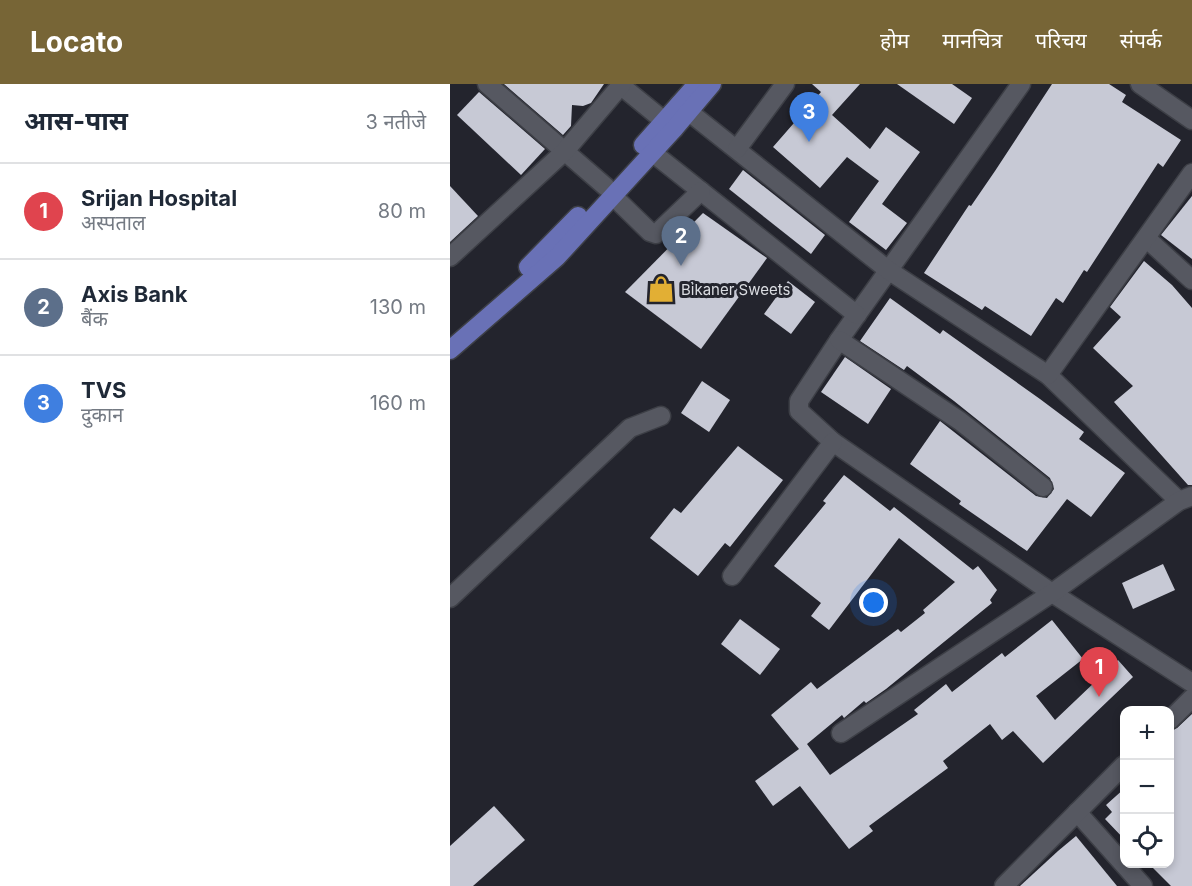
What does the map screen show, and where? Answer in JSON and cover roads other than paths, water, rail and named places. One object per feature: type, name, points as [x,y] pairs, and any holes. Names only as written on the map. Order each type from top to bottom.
[{"type":"main road","points":[[684,108],[697,84]]},
{"type":"main road","points":[[610,191],[684,108],[712,84]]},
{"type":"main road","points":[[450,345],[542,254],[652,153],[670,125]]},
{"type":"street","points":[[487,84],[610,191],[650,232],[656,234],[700,191]]},
{"type":"street","points":[[737,149],[785,84]]},
{"type":"street","points":[[1021,84],[839,340],[799,401],[799,411],[833,442],[1052,593],[1192,683]]},
{"type":"street","points":[[1140,84],[1192,120]]},
{"type":"street","points":[[450,257],[565,151],[621,85],[670,125]]},
{"type":"street","points":[[684,108],[888,270],[1048,375],[1186,499],[1052,593],[841,733]]},
{"type":"street","points":[[652,153],[857,315]]},
{"type":"street","points":[[1048,375],[1192,173]]},
{"type":"street","points":[[1146,238],[1192,280]]},
{"type":"street","points":[[839,340],[960,421],[1043,487]]},
{"type":"street","points":[[450,598],[630,428],[661,416]]},
{"type":"street","points":[[732,576],[833,442]]},
{"type":"street","points":[[1174,716],[1192,698]]},
{"type":"street","points":[[1004,886],[1120,770]]},
{"type":"street","points":[[1077,812],[1143,886]]},
{"type":"place","name":"TVS","points":[[809,142]]},
{"type":"place","name":"Axis Bank","points":[[681,266]]},
{"type":"place","name":"Bikaner Sweets","points":[[661,289]]},
{"type":"place","name":"Srijan Hospital","points":[[1099,697]]}]
